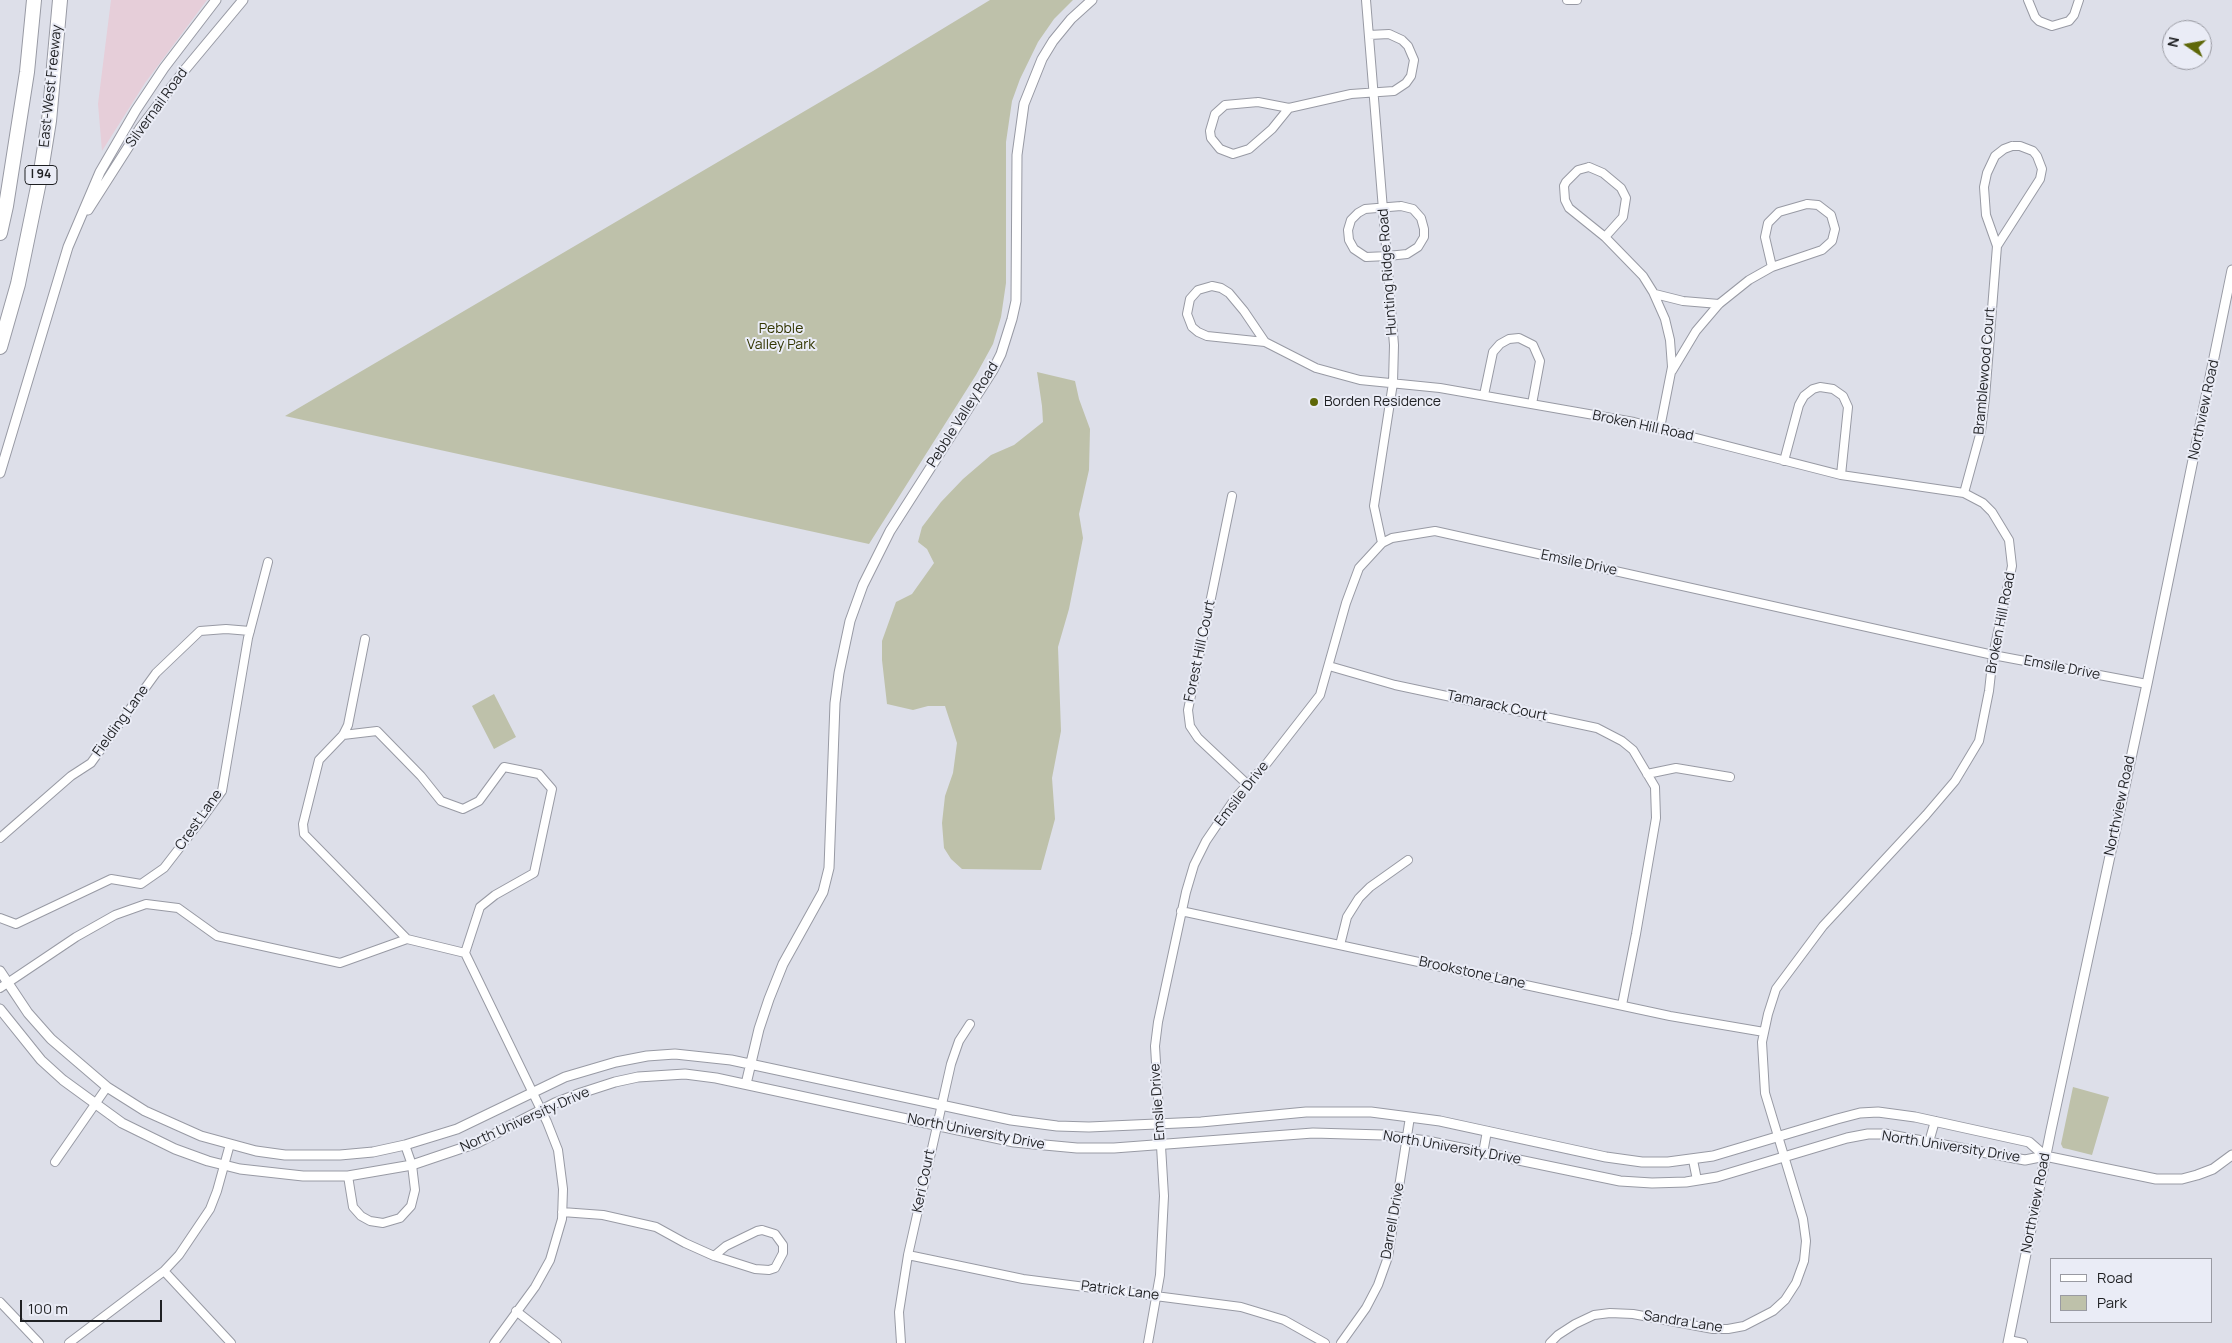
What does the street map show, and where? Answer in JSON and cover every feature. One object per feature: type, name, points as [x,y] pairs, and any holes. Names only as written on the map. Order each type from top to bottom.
[{"type":"highway","name":"East-West Freeway","points":[[0,233],[27,72],[34,0]]},
{"type":"highway","name":"East-West Freeway","points":[[0,347],[18,284],[40,177],[49,121],[60,0]]},
{"type":"street","name":"Silvernail Road","points":[[0,474],[63,262],[100,172],[136,110],[164,68],[216,0]]},
{"type":"street","name":"Silvernail Road","points":[[80,223],[141,127],[183,72],[243,0]]},
{"type":"street","name":"Pebble Valley Road","points":[[746,1084],[759,1029],[783,964],[825,885],[829,868],[835,703],[841,658],[850,621],[863,585],[890,531],[993,370],[1000,354],[1016,301],[1017,155],[1024,104],[1042,59],[1053,41],[1071,19],[1092,0]]},
{"type":"street","name":"Hunting Ridge Road","points":[[1366,0],[1393,326],[1393,383],[1374,506],[1382,543]]},
{"type":"street","points":[[1568,0],[1577,0]]},
{"type":"street","points":[[2028,0],[2035,17],[2039,21],[2052,26],[2069,21],[2074,16],[2079,0]]},
{"type":"street","points":[[1289,108],[1272,129],[1249,150],[1240,153],[1227,152],[1220,149],[1211,138],[1212,119],[1225,105],[1258,102],[1289,108],[1324,99],[1394,91],[1400,88],[1411,76],[1414,60],[1408,46],[1402,40],[1388,34],[1369,35]]},
{"type":"street","name":"Bramblewood Court","points":[[1964,493],[1979,439],[1985,398],[1997,246],[1984,202],[1987,173],[1992,161],[1999,152],[2007,147],[2020,146],[2032,151],[2037,156],[2042,169],[2040,179],[1997,246]]},
{"type":"street","points":[[1605,238],[1623,217],[1626,204],[1624,193],[1599,170],[1589,167],[1578,170],[1572,174],[1564,186],[1567,204],[1637,269],[1655,294],[1668,329],[1671,373],[1660,428]]},
{"type":"street","points":[[1671,373],[1696,331],[1719,304],[1749,280],[1772,267],[1814,254],[1828,246],[1835,229],[1828,211],[1818,205],[1806,204],[1779,212],[1771,218],[1765,232],[1772,267]]},
{"type":"street","points":[[1401,206],[1413,209],[1422,218],[1424,229],[1421,244],[1412,252],[1388,256],[1362,255],[1351,244],[1348,235],[1351,220],[1364,209],[1401,206]]},
{"type":"street","name":"Northview Road","points":[[2008,1341],[2147,684],[2232,270]]},
{"type":"street","points":[[1212,286],[1225,290],[1244,311],[1265,342],[1207,336],[1198,332],[1188,319],[1187,308],[1190,299],[1202,288],[1212,286]]},
{"type":"street","points":[[1655,294],[1683,301],[1719,304]]},
{"type":"street","points":[[1484,395],[1493,352],[1500,344],[1509,339],[1519,338],[1533,345],[1540,361],[1532,404]]},
{"type":"street","name":"Broken Hill Road","points":[[1265,342],[1316,368],[1337,375],[1360,380],[1484,395],[1660,428],[1841,475],[1964,493],[1983,503],[1992,512],[2009,540],[2012,566],[1993,654],[1989,691],[1979,741],[1959,775],[1926,815],[1823,926],[1776,989],[1764,1032],[1762,1064],[1765,1093],[1784,1156]]},
{"type":"street","points":[[1784,461],[1801,400],[1813,389],[1820,387],[1833,389],[1843,396],[1848,407],[1841,475]]},
{"type":"street","name":"Forest Hill Court","points":[[1232,496],[1188,710],[1190,726],[1198,738],[1248,784]]},
{"type":"street","name":"Emsile Drive","points":[[1194,865],[1206,841],[1236,797],[1320,695],[1346,603],[1359,568],[1382,543],[1392,538],[1434,531],[1993,654],[2147,684]]},
{"type":"street","name":"Crest Lane","points":[[0,918],[16,924],[112,879],[141,884],[164,868],[222,790],[250,631],[268,562]]},
{"type":"street","name":"Fielding Lane","points":[[0,838],[72,776],[90,763],[156,673],[200,631],[226,629],[250,631]]},
{"type":"street","points":[[343,735],[377,731],[421,776],[441,801],[463,809],[479,801],[504,767],[539,774],[552,789],[534,873],[495,895],[480,907],[465,953],[407,939],[304,834],[303,824],[319,760],[343,735],[348,725],[365,639]]},
{"type":"street","name":"Tamarack Court","points":[[1329,666],[1394,685],[1598,728],[1622,741],[1633,750],[1655,787],[1656,818],[1622,1005]]},
{"type":"street","points":[[1647,774],[1676,768],[1730,777]]},
{"type":"street","points":[[1340,945],[1347,917],[1359,898],[1370,886],[1408,860]]},
{"type":"street","name":"Emslie Drive","points":[[1148,1343],[1158,1296],[1163,1245],[1164,1196],[1155,1046],[1158,1022],[1181,911],[1194,865]]},
{"type":"street","points":[[4,986],[99,924],[115,915],[146,904],[178,908],[217,936],[340,963],[407,939]]},
{"type":"street","name":"Brookstone Lane","points":[[1181,911],[1715,1025],[1764,1032]]},
{"type":"street","name":"North University Drive","points":[[465,953],[533,1092]]},
{"type":"street","name":"North University Drive","points":[[0,971],[4,986],[51,1039],[107,1087],[145,1111],[201,1136],[266,1152],[306,1156],[373,1152],[405,1146],[456,1129],[562,1078],[594,1068],[647,1056],[675,1054],[723,1058],[1011,1120],[1057,1126],[1090,1127],[1201,1122],[1306,1112],[1371,1112],[1487,1131],[1623,1160],[1668,1162],[1693,1160],[1860,1113],[1896,1114],[2029,1142],[2046,1156]]},
{"type":"street","name":"North University Drive","points":[[0,1010],[41,1060],[63,1080],[96,1105],[144,1135],[175,1149],[225,1165],[266,1173],[303,1176],[348,1176],[412,1165],[477,1143],[581,1093],[615,1082],[646,1076],[685,1074],[746,1084],[1014,1142],[1077,1148],[1313,1133],[1360,1134],[1407,1138],[1620,1181],[1652,1184],[1717,1177],[1847,1138],[1868,1134],[1886,1134],[2025,1160],[2046,1156],[2156,1179],[2169,1180],[2197,1176],[2213,1169],[2232,1155]]},
{"type":"street","name":"Keri Court","points":[[901,1343],[899,1312],[908,1255],[954,1052],[970,1024]]},
{"type":"street","points":[[55,1162],[107,1087]]},
{"type":"street","points":[[494,1343],[535,1286],[550,1260],[562,1212],[563,1189],[558,1150],[533,1092]]},
{"type":"street","name":"Darrell Drive","points":[[1341,1343],[1366,1308],[1378,1286],[1388,1257],[1410,1117]]},
{"type":"street","points":[[1929,1142],[1935,1121]]},
{"type":"street","points":[[1483,1153],[1487,1131]]},
{"type":"street","points":[[69,1343],[164,1271],[182,1251],[202,1223],[217,1191],[230,1144]]},
{"type":"street","points":[[348,1176],[353,1207],[370,1221],[392,1222],[406,1214],[413,1200],[415,1179],[405,1146]]},
{"type":"street","name":"Sandra Lane","points":[[1550,1343],[1558,1335],[1575,1324],[1594,1315],[1610,1312],[1633,1314],[1705,1328],[1728,1329],[1757,1320],[1772,1311],[1785,1300],[1796,1283],[1806,1251],[1803,1219],[1784,1156]]},
{"type":"street","points":[[1693,1160],[1697,1180]]},
{"type":"street","points":[[562,1212],[603,1215],[656,1227],[714,1256],[746,1267],[769,1270],[775,1268],[779,1262],[783,1245],[775,1234],[762,1230],[756,1231],[726,1246],[714,1256]]},
{"type":"street","name":"Patrick Lane","points":[[908,1255],[1023,1279],[1226,1304],[1261,1312],[1300,1328],[1325,1343]]},
{"type":"street","points":[[164,1271],[232,1343]]},
{"type":"street","points":[[0,1302],[39,1343]]},
{"type":"street","points":[[516,1311],[556,1343]]},
{"type":"street","points":[[2008,1341],[2023,1343]]},
{"type":"shaded area","points":[[111,0],[207,0],[145,83],[102,151],[98,104]]},
{"type":"green space","name":"Pebble Valley Park","points":[[990,0],[1073,0],[1054,19],[1038,42],[1020,79],[1012,101],[1006,142],[1006,283],[1001,317],[993,344],[976,375],[869,544],[285,416],[873,71]]},
{"type":"green space","points":[[1037,372],[1075,381],[1079,399],[1090,429],[1089,470],[1079,514],[1083,538],[1069,609],[1058,647],[1061,731],[1052,778],[1055,819],[1041,870],[962,869],[951,859],[944,848],[942,823],[945,796],[953,773],[957,743],[945,706],[928,706],[913,710],[887,704],[882,660],[882,641],[896,602],[912,594],[934,563],[927,549],[918,542],[922,527],[941,502],[963,479],[991,455],[1014,445],[1043,422]]},
{"type":"green space","points":[[494,694],[516,737],[494,749],[472,706]]},
{"type":"green space","points":[[2073,1087],[2109,1097],[2092,1155],[2063,1148],[2061,1144]]},
{"type":"place","name":"Borden Residence","points":[[1314,402]]}]
